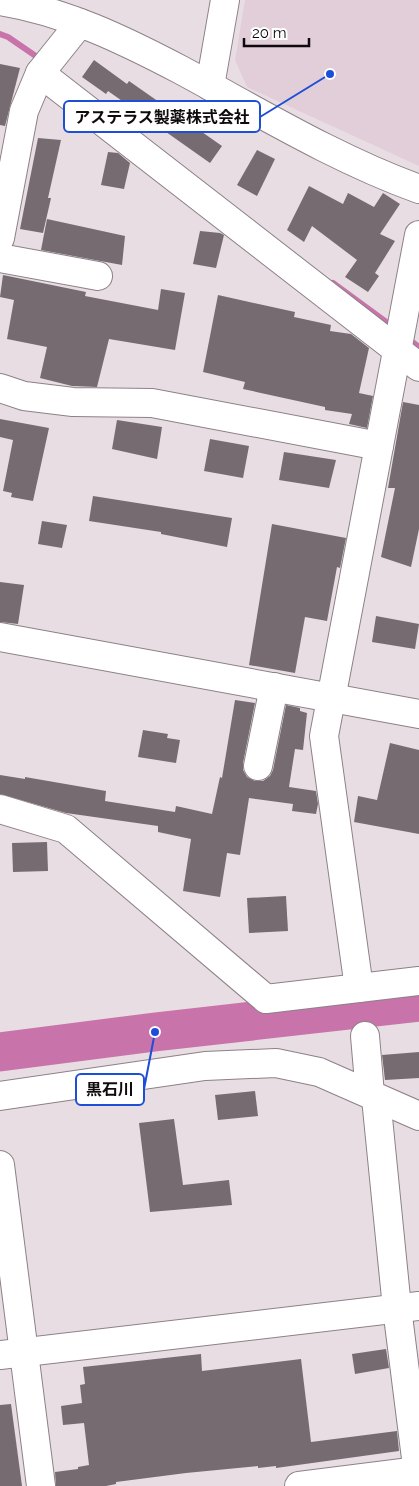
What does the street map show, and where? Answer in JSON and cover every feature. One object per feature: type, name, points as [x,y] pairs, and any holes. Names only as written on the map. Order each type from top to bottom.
[{"type":"street","points":[[210,86],[225,0]]},
{"type":"street","points":[[0,1],[19,4],[80,23],[137,47],[375,174],[419,189]]},
{"type":"street","points":[[0,238],[24,111],[45,68],[80,23]]},
{"type":"street","points":[[45,68],[404,335],[419,367]]},
{"type":"street","points":[[358,988],[324,736],[379,446],[404,335],[419,235]]},
{"type":"street","points":[[0,258],[98,276]]},
{"type":"street","points":[[0,388],[24,396],[73,402],[152,403],[379,446]]},
{"type":"street","points":[[0,637],[419,714]]},
{"type":"street","points":[[258,766],[274,687]]},
{"type":"street","points":[[0,809],[66,829],[266,999],[419,981]]},
{"type":"street","points":[[306,1486],[418,1476],[408,1307],[373,1096],[365,1036]]},
{"type":"street","points":[[0,1096],[205,1066],[276,1063],[319,1072],[419,1116]]},
{"type":"street","points":[[0,1165],[12,1354],[41,1486]]},
{"type":"street","points":[[12,1354],[408,1307]]},
{"type":"shaded area","points":[[245,0],[419,0],[419,166],[247,87],[235,60]]},
{"type":"building","points":[[94,60],[127,84],[129,81],[222,146],[210,163],[108,91],[106,94],[82,77]]},
{"type":"building","points":[[0,64],[20,68],[5,126],[0,125]]},
{"type":"building","points":[[38,138],[61,140],[48,198],[51,198],[43,233],[20,229]]},
{"type":"building","points":[[257,150],[275,159],[257,196],[237,185]]},
{"type":"building","points":[[108,152],[118,153],[130,163],[124,189],[101,185]]},
{"type":"building","points":[[309,186],[343,204],[348,193],[374,207],[383,193],[400,204],[380,234],[395,241],[375,273],[379,276],[368,292],[345,277],[357,260],[312,226],[304,242],[287,230]]},
{"type":"building","points":[[47,219],[125,236],[122,265],[41,250]]},
{"type":"building","points":[[200,231],[224,235],[216,268],[193,264]]},
{"type":"building","points":[[3,275],[86,292],[85,296],[158,310],[161,289],[185,293],[175,350],[109,339],[97,387],[72,386],[40,378],[47,347],[7,339],[14,300],[0,297]]},
{"type":"building","points":[[218,295],[295,312],[294,317],[331,325],[330,331],[351,334],[369,348],[359,393],[373,396],[367,428],[349,424],[352,414],[325,410],[325,407],[243,389],[245,382],[203,372]]},
{"type":"building","points":[[403,402],[419,405],[419,529],[411,567],[381,557],[395,488],[388,488]]},
{"type":"building","points":[[0,419],[49,428],[33,501],[11,497],[12,493],[3,491],[13,440],[0,437]]},
{"type":"building","points":[[117,420],[162,427],[157,459],[112,449]]},
{"type":"building","points":[[210,439],[249,446],[243,478],[204,471]]},
{"type":"building","points":[[284,452],[336,460],[329,488],[279,480]]},
{"type":"building","points":[[93,496],[232,518],[227,547],[161,534],[161,532],[89,521]]},
{"type":"building","points":[[42,521],[67,525],[62,548],[38,544]]},
{"type":"building","points":[[272,524],[346,538],[340,568],[337,567],[327,621],[305,617],[295,673],[249,665]]},
{"type":"building","points":[[0,582],[24,585],[18,624],[0,622]]},
{"type":"building","points":[[376,616],[419,624],[415,649],[372,642]]},
{"type":"building","points":[[235,700],[255,703],[243,770],[247,777],[255,781],[263,781],[270,776],[273,770],[286,705],[300,708],[300,711],[307,713],[303,750],[295,749],[289,787],[316,791],[318,804],[316,814],[292,811],[293,804],[249,798],[240,855],[227,853],[220,897],[183,891],[191,839],[158,832],[158,826],[66,813],[0,794],[0,775],[25,779],[25,777],[106,791],[105,801],[175,812],[176,806],[212,814],[220,777],[222,778]]},
{"type":"building","points":[[143,730],[168,734],[167,738],[180,740],[176,763],[138,757]]},
{"type":"building","points":[[390,743],[419,750],[419,834],[354,822],[358,796],[377,800]]},
{"type":"building","points":[[47,842],[48,871],[13,872],[12,843]]},
{"type":"building","points":[[286,896],[288,931],[249,933],[247,898]]},
{"type":"building","points":[[419,1052],[419,1078],[385,1080],[382,1055]]},
{"type":"building","points":[[255,1091],[258,1116],[218,1120],[215,1095]]},
{"type":"building","points":[[174,1119],[183,1185],[229,1180],[232,1205],[150,1212],[139,1123]]},
{"type":"building","points":[[386,1349],[389,1368],[355,1374],[352,1354]]},
{"type":"building","points":[[201,1354],[202,1371],[301,1359],[311,1442],[397,1431],[399,1451],[276,1468],[276,1466],[258,1468],[258,1466],[186,1473],[116,1482],[116,1484],[106,1486],[56,1486],[55,1472],[78,1469],[78,1467],[89,1465],[84,1423],[63,1425],[61,1406],[82,1403],[80,1385],[85,1384],[83,1367]]},
{"type":"building","points":[[11,1404],[22,1486],[0,1486],[0,1405]]},
{"type":"waterway","points":[[0,34],[8,37],[43,61]]},
{"type":"waterway","points":[[333,283],[393,327]]},
{"type":"waterway","points":[[407,338],[419,347]]},
{"type":"waterway","points":[[0,1052],[419,1002]]},
{"type":"place","name":"アステラス製薬株式会社","points":[[330,74]]},
{"type":"place","name":"黒石川","points":[[155,1032]]}]
